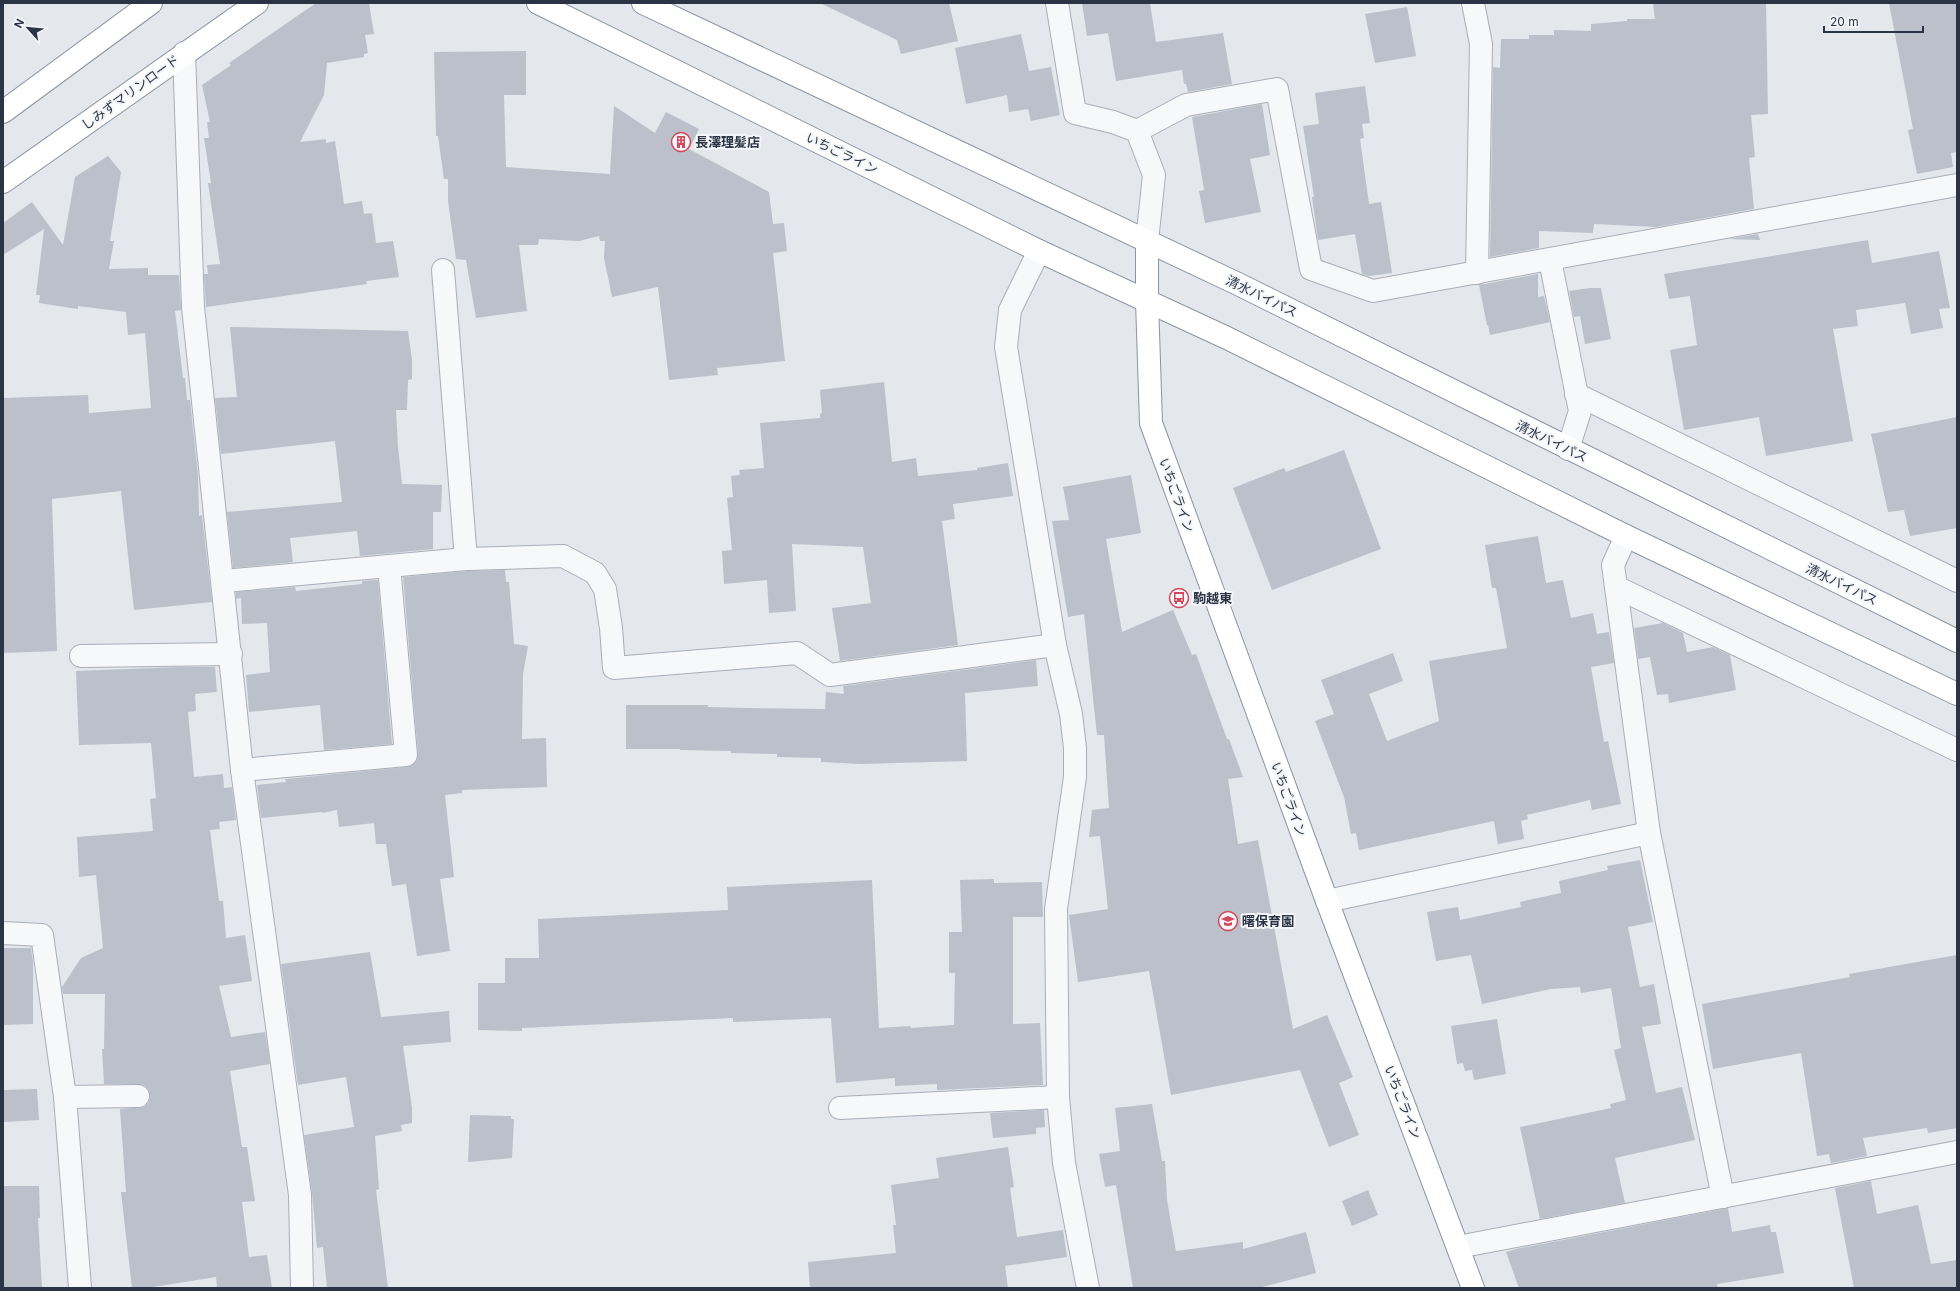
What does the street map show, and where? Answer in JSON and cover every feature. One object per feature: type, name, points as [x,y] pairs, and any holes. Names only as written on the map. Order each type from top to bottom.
[{"type":"highway","points":[[3,112],[151,3]]},
{"type":"highway","name":"しみずマリンロード","points":[[3,182],[257,3]]},
{"type":"highway","name":"いちごライン","points":[[538,3],[1039,251],[1147,301]]},
{"type":"highway","points":[[643,3],[1147,241]]},
{"type":"highway","name":"いちごライン","points":[[1147,241],[1147,301],[1151,423],[1327,901],[1473,1288]]},
{"type":"highway","name":"清水バイパス","points":[[1147,241],[1238,284],[1957,641]]},
{"type":"highway","points":[[1147,301],[1227,338],[1626,536],[1957,694]]},
{"type":"street","points":[[1057,3],[1075,113],[1113,122],[1137,131],[1154,175],[1147,241]]},
{"type":"street","points":[[1473,3],[1481,44],[1477,273]]},
{"type":"street","points":[[184,53],[193,307],[224,581],[242,770],[300,1195],[302,1288]]},
{"type":"street","points":[[1137,131],[1186,105],[1277,89],[1311,269],[1373,291],[1957,185]]},
{"type":"street","points":[[1039,251],[1010,310],[1006,347],[1055,645],[1071,714],[1075,748],[1075,778],[1056,909],[1058,1098],[1064,1163],[1088,1288]]},
{"type":"street","points":[[1550,260],[1580,411],[1568,449]]},
{"type":"street","points":[[443,270],[466,559]]},
{"type":"street","points":[[1576,394],[1957,581]]},
{"type":"street","points":[[1626,536],[1613,565],[1650,834],[1723,1197]]},
{"type":"street","points":[[224,581],[466,559],[563,556],[594,573],[605,589],[611,628],[614,668],[797,653],[830,675],[1055,645]]},
{"type":"street","points":[[242,770],[406,755],[389,566]]},
{"type":"street","points":[[1616,587],[1957,750]]},
{"type":"street","points":[[81,656],[231,654]]},
{"type":"street","points":[[1327,901],[1650,834]]},
{"type":"street","points":[[3,934],[42,935],[65,1097],[80,1288]]},
{"type":"street","points":[[65,1097],[138,1096]]},
{"type":"street","points":[[840,1108],[1058,1098]]},
{"type":"street","points":[[1458,1247],[1957,1152]]},
{"type":"building","points":[[316,3],[369,3],[374,34],[365,35],[368,53],[364,54],[364,57],[327,63],[324,95],[300,142],[326,139],[326,143],[335,141],[344,204],[362,201],[364,214],[372,213],[376,243],[393,241],[399,277],[366,281],[367,284],[206,307],[204,274],[208,274],[207,265],[220,264],[208,183],[211,183],[204,138],[209,138],[207,122],[210,122],[202,85],[231,65],[229,63]]},
{"type":"building","points":[[820,3],[949,3],[958,41],[901,54],[897,40]]},
{"type":"building","points":[[1082,3],[1150,3],[1156,42],[1223,33],[1232,84],[1188,92],[1186,84],[1184,84],[1182,70],[1116,81],[1108,33],[1087,36]]},
{"type":"building","points":[[1653,3],[1766,3],[1768,114],[1751,115],[1755,157],[1749,158],[1754,209],[1656,227],[1594,224],[1593,233],[1539,231],[1539,248],[1490,257],[1493,67],[1500,68],[1501,39],[1529,39],[1529,35],[1554,35],[1554,30],[1591,31],[1591,24],[1627,21],[1627,19],[1655,19]]},
{"type":"building","points":[[1889,3],[1957,3],[1957,152],[1951,153],[1953,167],[1917,174],[1908,130],[1913,129]]},
{"type":"building","points":[[1407,7],[1416,56],[1375,63],[1365,14]]},
{"type":"building","points":[[1021,34],[1029,71],[1051,67],[1060,115],[1031,121],[1028,109],[1009,112],[1007,95],[966,104],[955,48]]},
{"type":"building","points":[[526,51],[526,95],[504,95],[506,167],[610,174],[614,106],[655,133],[666,112],[699,129],[689,149],[769,192],[773,224],[784,223],[787,251],[773,253],[785,361],[717,368],[718,375],[669,380],[658,287],[612,297],[604,258],[605,241],[600,241],[599,236],[579,241],[539,239],[538,245],[519,245],[527,311],[476,318],[466,260],[456,259],[448,201],[448,179],[444,179],[438,136],[436,136],[434,52]]},
{"type":"building","points":[[1365,86],[1370,123],[1362,124],[1364,138],[1360,139],[1369,204],[1381,202],[1392,273],[1369,276],[1362,274],[1355,234],[1318,240],[1312,197],[1314,197],[1303,126],[1319,124],[1315,93]]},
{"type":"building","points":[[1262,104],[1270,155],[1250,159],[1261,212],[1205,223],[1199,191],[1204,190],[1192,117]]},
{"type":"building","points":[[108,156],[121,172],[110,241],[114,241],[109,269],[148,268],[148,275],[179,275],[181,310],[175,311],[183,378],[185,378],[187,400],[190,400],[198,476],[199,516],[202,515],[212,602],[134,610],[121,491],[52,499],[57,651],[3,653],[3,398],[88,395],[89,413],[151,408],[145,333],[128,335],[126,312],[78,306],[78,309],[39,303],[40,295],[36,295],[44,229],[3,255],[3,223],[32,202],[63,245],[75,177]]},
{"type":"building","points":[[1758,234],[1760,240],[1729,239]]},
{"type":"building","points":[[1868,240],[1872,263],[1939,251],[1950,308],[1939,309],[1943,328],[1911,334],[1905,303],[1856,310],[1858,326],[1833,329],[1853,441],[1766,456],[1759,417],[1684,430],[1670,350],[1697,345],[1690,296],[1669,299],[1664,274]]},
{"type":"building","points":[[1538,274],[1538,297],[1544,296],[1550,322],[1490,335],[1479,285]]},
{"type":"building","points":[[1601,288],[1611,339],[1585,344],[1580,316],[1574,317],[1569,291]]},
{"type":"building","points":[[230,327],[408,331],[412,360],[412,379],[408,380],[407,410],[396,410],[402,484],[442,485],[441,512],[433,512],[433,549],[360,556],[357,531],[290,538],[293,562],[233,568],[227,512],[342,502],[335,441],[221,454],[215,398],[237,397]]},
{"type":"building","points":[[884,382],[892,462],[916,458],[918,476],[977,470],[977,468],[1008,463],[1013,496],[953,504],[955,519],[942,521],[958,645],[840,661],[832,608],[871,603],[863,547],[792,544],[796,611],[769,613],[767,580],[724,584],[722,551],[732,550],[727,498],[733,497],[731,476],[740,475],[739,470],[764,468],[760,423],[820,418],[820,414],[822,413],[820,390]]},
{"type":"building","points":[[1957,417],[1957,528],[1910,536],[1904,510],[1888,512],[1871,434]]},
{"type":"building","points":[[1344,450],[1381,549],[1272,590],[1233,488],[1284,468],[1286,472]]},
{"type":"building","points":[[1131,475],[1141,533],[1106,539],[1122,632],[1173,610],[1192,655],[1196,654],[1227,739],[1229,739],[1243,777],[1228,779],[1238,844],[1258,840],[1293,1029],[1327,1015],[1353,1077],[1339,1083],[1359,1135],[1329,1147],[1300,1070],[1171,1095],[1149,971],[1078,982],[1069,915],[1108,909],[1100,836],[1089,837],[1092,810],[1109,808],[1104,735],[1097,735],[1084,614],[1068,617],[1052,521],[1069,520],[1063,487]]},
{"type":"building","points":[[1538,536],[1546,583],[1563,580],[1571,618],[1593,613],[1597,634],[1609,632],[1614,663],[1591,667],[1604,742],[1608,741],[1621,804],[1592,810],[1590,800],[1527,815],[1528,819],[1521,821],[1524,839],[1498,844],[1494,821],[1359,850],[1356,833],[1351,834],[1344,797],[1315,721],[1334,714],[1321,680],[1393,653],[1403,681],[1369,694],[1387,741],[1439,721],[1429,661],[1507,648],[1496,588],[1492,588],[1485,545]]},
{"type":"building","points":[[505,570],[506,582],[509,582],[514,644],[528,646],[523,674],[522,739],[546,738],[547,787],[462,790],[462,793],[445,795],[454,877],[440,879],[450,951],[417,956],[406,884],[392,886],[386,844],[376,844],[374,823],[339,827],[337,810],[322,813],[261,818],[257,785],[286,782],[285,779],[407,767],[413,765],[417,760],[418,754],[403,577],[467,571]]},
{"type":"building","points":[[378,580],[392,744],[324,750],[320,705],[249,712],[246,675],[270,672],[267,623],[242,624],[241,598],[236,599],[236,592],[295,587],[296,591],[362,584],[362,581]]},
{"type":"building","points":[[1663,623],[1683,633],[1687,652],[1713,647],[1730,655],[1736,690],[1669,703],[1668,694],[1657,695],[1650,657],[1638,659],[1634,628]]},
{"type":"building","points":[[1036,660],[1038,686],[965,693],[967,761],[861,764],[821,762],[821,758],[777,757],[777,754],[731,753],[731,751],[626,749],[626,705],[708,705],[708,707],[825,709],[826,692],[844,694],[843,686]]},
{"type":"building","points":[[215,667],[217,692],[195,694],[196,711],[188,712],[194,777],[223,774],[224,788],[232,787],[236,820],[219,822],[220,829],[210,830],[219,901],[223,901],[226,938],[245,935],[252,981],[219,986],[231,1037],[265,1032],[270,1064],[230,1071],[242,1147],[247,1147],[255,1201],[242,1202],[249,1257],[267,1255],[272,1288],[217,1288],[216,1277],[147,1288],[132,1288],[121,1192],[126,1192],[120,1109],[144,1107],[149,1102],[150,1095],[148,1089],[144,1085],[104,1084],[102,1049],[104,1049],[105,994],[63,994],[62,987],[81,958],[103,948],[96,875],[79,877],[77,837],[153,831],[150,799],[156,798],[151,743],[79,745],[76,671]]},
{"type":"building","points":[[1640,860],[1653,922],[1628,927],[1640,987],[1654,984],[1661,1024],[1642,1027],[1656,1093],[1682,1087],[1695,1140],[1615,1158],[1625,1203],[1540,1219],[1520,1127],[1611,1108],[1610,1104],[1626,1100],[1614,1050],[1621,1048],[1611,988],[1581,993],[1580,987],[1551,989],[1482,1004],[1471,955],[1436,961],[1427,912],[1458,907],[1460,920],[1521,907],[1520,902],[1561,893],[1559,881],[1608,870],[1607,866]]},
{"type":"building","points":[[994,879],[994,883],[1042,882],[1043,917],[1013,917],[1013,1024],[1040,1023],[1043,1085],[937,1090],[937,1084],[895,1086],[895,1078],[836,1083],[831,1018],[733,1022],[733,1018],[522,1028],[522,1031],[478,1030],[478,983],[505,983],[505,958],[539,958],[538,919],[728,910],[727,887],[872,880],[879,1028],[910,1026],[911,1028],[954,1025],[955,973],[949,973],[949,932],[962,932],[960,880]]},
{"type":"building","points":[[3,948],[31,948],[33,962],[33,1024],[3,1025]]},
{"type":"building","points":[[370,952],[381,1017],[449,1011],[451,1042],[403,1046],[412,1108],[412,1123],[401,1125],[402,1131],[375,1136],[379,1189],[376,1190],[388,1288],[327,1288],[323,1247],[317,1248],[312,1193],[304,1135],[354,1127],[346,1077],[298,1085],[281,964]]},
{"type":"building","points":[[1957,955],[1957,1128],[1928,1133],[1927,1128],[1863,1138],[1867,1156],[1831,1163],[1829,1154],[1817,1156],[1801,1053],[1713,1069],[1702,1004],[1850,977],[1849,974]]},
{"type":"building","points":[[1497,1019],[1506,1074],[1474,1080],[1472,1070],[1465,1071],[1463,1063],[1457,1064],[1451,1026]]},
{"type":"building","points":[[37,1089],[39,1120],[3,1122],[3,1090]]},
{"type":"building","points":[[1152,1104],[1162,1161],[1165,1161],[1167,1200],[1176,1251],[1243,1242],[1243,1249],[1306,1232],[1316,1273],[1258,1288],[1133,1288],[1116,1185],[1105,1187],[1099,1154],[1120,1151],[1115,1108]]},
{"type":"building","points":[[1044,1110],[1045,1127],[1036,1128],[1036,1134],[993,1138],[990,1113]]},
{"type":"building","points":[[470,1115],[511,1116],[511,1119],[514,1119],[512,1158],[468,1162]]},
{"type":"building","points":[[1008,1147],[1014,1187],[1010,1188],[1017,1237],[1063,1230],[1067,1257],[1005,1266],[1008,1288],[810,1288],[808,1262],[896,1253],[893,1225],[896,1225],[891,1185],[939,1178],[936,1158]]},
{"type":"building","points":[[1871,1181],[1877,1214],[1918,1205],[1931,1264],[1957,1260],[1957,1288],[1854,1288],[1835,1188]]},
{"type":"building","points":[[3,1186],[39,1186],[40,1218],[38,1218],[42,1288],[3,1288]]},
{"type":"building","points":[[1368,1190],[1378,1215],[1352,1226],[1342,1201]]},
{"type":"building","points":[[1728,1208],[1732,1232],[1770,1225],[1771,1232],[1776,1232],[1784,1273],[1717,1284],[1718,1288],[1519,1288],[1506,1252],[1516,1249]]},
{"type":"place","name":"長澤理髪店","points":[[681,142]]},
{"type":"place","name":"駒越東","points":[[1179,598]]},
{"type":"place","name":"曙保育園","points":[[1228,921]]}]
